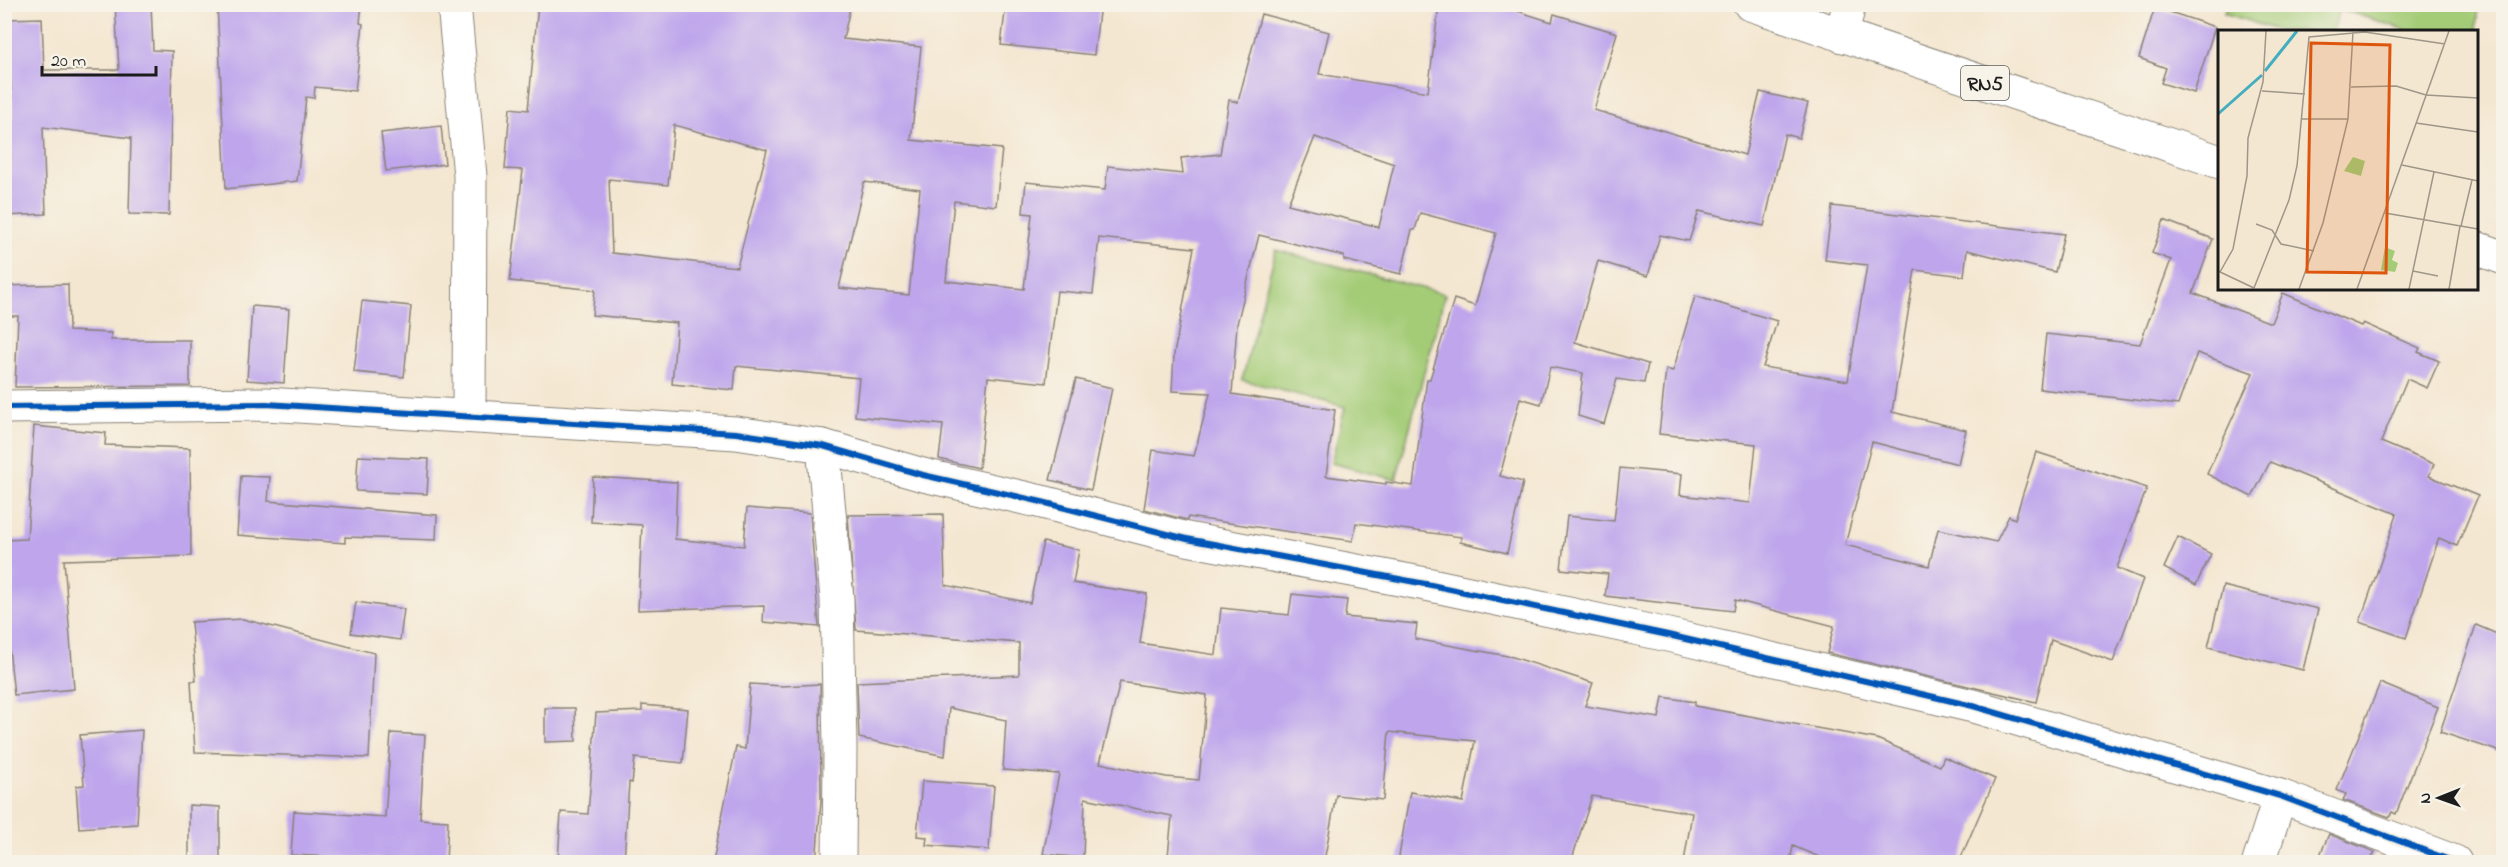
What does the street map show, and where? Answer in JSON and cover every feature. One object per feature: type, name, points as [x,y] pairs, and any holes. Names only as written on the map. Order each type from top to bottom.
[{"type":"main road","points":[[454,4],[470,176],[469,415]]},
{"type":"main road","name":"RN5","points":[[1750,4],[2218,161]]},
{"type":"main road","points":[[1842,36],[1849,4]]},
{"type":"main road","points":[[2478,249],[2504,258]]},
{"type":"main road","points":[[4,407],[266,404],[736,433],[823,446],[923,476],[1042,502],[1187,538],[1431,585],[1657,633],[1973,706],[2280,796],[2456,862]]},
{"type":"main road","points":[[823,446],[837,599],[840,748],[839,862]]},
{"type":"main road","points":[[2259,862],[2280,796]]},
{"type":"green space","points":[[2227,4],[2478,4],[2476,30],[2406,30],[2340,9],[2333,30],[2276,30],[2224,13]]},
{"type":"green space","points":[[1276,250],[1445,294],[1396,480],[1331,463],[1345,407],[1242,380]]},
{"type":"building","points":[[115,4],[151,4],[153,50],[172,51],[169,215],[129,214],[131,138],[43,127],[46,214],[4,216],[4,173],[8,172],[9,117],[13,117],[6,19],[42,18],[44,70],[119,70]]},
{"type":"building","points":[[217,4],[362,4],[360,23],[363,24],[355,91],[315,87],[314,98],[306,97],[297,181],[226,189]]},
{"type":"building","points":[[538,4],[851,4],[843,39],[921,47],[911,140],[1002,149],[996,206],[954,201],[946,281],[1024,289],[1032,214],[1023,213],[1026,182],[1105,190],[1108,166],[1183,174],[1181,158],[1220,154],[1229,100],[1238,102],[1261,14],[1329,32],[1319,74],[1428,92],[1439,4],[1495,4],[1552,22],[1554,14],[1617,33],[1594,110],[1745,155],[1760,92],[1808,103],[1799,138],[1785,134],[1764,226],[1699,211],[1689,241],[1660,235],[1648,276],[1598,261],[1575,342],[1648,364],[1644,383],[1617,379],[1604,424],[1578,416],[1583,373],[1550,367],[1541,404],[1520,398],[1500,476],[1523,482],[1507,553],[1460,542],[1462,537],[1356,523],[1353,541],[1188,517],[1187,520],[1144,509],[1153,450],[1194,456],[1210,393],[1172,391],[1174,354],[1194,248],[1099,238],[1093,294],[1057,291],[1046,383],[988,377],[979,468],[939,459],[943,425],[855,416],[859,378],[736,366],[734,390],[672,384],[677,323],[592,315],[595,290],[510,281],[523,170],[505,169],[510,108],[528,110]],"holes":[[[674,125],[767,150],[737,267],[612,253],[609,179],[668,185]],[[1315,137],[1394,164],[1379,227],[1288,204]],[[864,182],[920,189],[909,295],[839,288]],[[1420,213],[1496,233],[1475,306],[1454,299],[1430,379],[1427,379],[1413,486],[1326,476],[1335,410],[1232,394],[1237,324],[1259,235],[1344,256],[1344,260],[1401,274],[1412,230],[1415,230]]]},
{"type":"building","points":[[1006,4],[1100,4],[1094,55],[1001,45]]},
{"type":"building","points":[[2155,7],[2215,27],[2194,93],[2161,83],[2166,68],[2139,58]]},
{"type":"building","points":[[441,126],[445,164],[386,171],[381,133]]},
{"type":"building","points":[[1832,206],[2064,234],[2055,272],[1967,250],[1964,276],[1915,270],[1892,412],[1966,430],[1958,464],[1872,442],[1845,545],[1929,566],[1938,529],[1996,542],[2009,516],[2015,519],[2036,452],[2147,488],[2117,568],[2143,579],[2113,662],[2051,640],[2036,702],[1827,653],[1834,626],[1735,600],[1733,611],[1605,596],[1608,574],[1561,569],[1567,516],[1614,521],[1620,468],[1682,474],[1680,495],[1750,503],[1756,444],[1659,434],[1666,369],[1673,371],[1695,296],[1777,321],[1763,367],[1848,381],[1867,265],[1825,260]]},
{"type":"building","points":[[2164,220],[2213,239],[2193,293],[2271,323],[2283,293],[2361,326],[2363,323],[2420,348],[2418,352],[2439,361],[2427,388],[2407,379],[2381,442],[2434,464],[2429,476],[2478,496],[2457,546],[2439,538],[2406,638],[2360,622],[2397,514],[2270,462],[2252,497],[2207,474],[2253,373],[2197,353],[2178,405],[2040,389],[2046,334],[2140,344],[2171,260],[2152,253]]},
{"type":"building","points":[[68,284],[69,331],[111,333],[111,340],[190,340],[190,386],[15,387],[18,316],[4,316],[4,286]]},
{"type":"building","points":[[362,301],[411,306],[404,377],[354,372]]},
{"type":"building","points":[[252,306],[289,309],[284,383],[247,380]]},
{"type":"building","points":[[1076,379],[1112,388],[1091,490],[1050,480]]},
{"type":"building","points":[[34,426],[106,433],[105,445],[190,448],[191,556],[64,560],[74,689],[14,695],[8,638],[4,638],[4,540],[27,539]]},
{"type":"building","points":[[358,456],[429,459],[427,494],[356,491]]},
{"type":"building","points":[[241,476],[270,477],[268,501],[437,515],[436,540],[345,537],[345,543],[237,535]]},
{"type":"building","points":[[593,477],[677,482],[675,539],[744,546],[747,508],[810,513],[819,627],[763,622],[764,606],[638,610],[642,525],[591,522]]},
{"type":"building","points":[[943,514],[945,585],[1030,603],[1043,542],[1079,550],[1073,583],[1147,594],[1140,643],[1216,655],[1221,608],[1289,615],[1292,594],[1347,600],[1345,617],[1417,624],[1415,639],[1513,657],[1593,683],[1585,706],[1659,718],[1663,697],[1695,702],[1695,706],[1877,739],[1940,766],[1944,757],[1995,779],[1959,862],[1831,862],[1793,846],[1790,862],[1684,862],[1692,813],[1592,796],[1571,862],[1398,862],[1410,792],[1463,802],[1475,741],[1389,732],[1383,800],[1336,795],[1324,862],[1171,862],[1171,856],[1168,856],[1172,816],[1085,798],[1083,858],[1043,854],[1059,774],[1003,770],[1006,720],[949,708],[945,756],[859,738],[857,682],[1019,675],[1019,643],[856,630],[848,515]],"holes":[[[1120,682],[1207,695],[1199,780],[1166,777],[1100,763]]]},
{"type":"building","points":[[2178,537],[2211,554],[2196,585],[2164,568]]},
{"type":"building","points":[[2223,586],[2318,609],[2303,670],[2208,647]]},
{"type":"building","points":[[356,602],[404,609],[400,640],[351,633]]},
{"type":"building","points":[[243,619],[374,653],[369,758],[195,752],[191,681],[196,681],[191,622]]},
{"type":"building","points":[[2476,625],[2504,637],[2504,753],[2440,732]]},
{"type":"building","points":[[2380,683],[2438,707],[2396,814],[2392,812],[2389,817],[2343,800],[2346,794],[2337,790]]},
{"type":"building","points":[[750,684],[782,686],[820,684],[821,801],[816,862],[713,862],[736,747],[745,749]]},
{"type":"building","points":[[642,705],[688,709],[683,763],[635,758],[632,783],[629,782],[624,862],[558,862],[561,812],[588,814],[596,713],[642,711]]},
{"type":"building","points":[[545,708],[575,708],[576,741],[545,742]]},
{"type":"building","points":[[142,730],[137,824],[79,828],[76,786],[84,785],[80,735]]},
{"type":"building","points":[[391,733],[425,735],[420,819],[448,821],[446,862],[291,855],[294,811],[385,817]]},
{"type":"building","points":[[922,781],[994,786],[989,850],[926,845],[927,837],[917,836]]},
{"type":"building","points":[[189,805],[220,807],[220,862],[189,862]]},
{"type":"building","points":[[2329,834],[2375,852],[2370,862],[2317,862]]},
{"type":"cycle path","points":[[4,407],[266,404],[736,433],[823,446],[923,475],[1187,539],[1431,585],[1668,635],[1973,706],[2280,796],[2455,862]]}]
